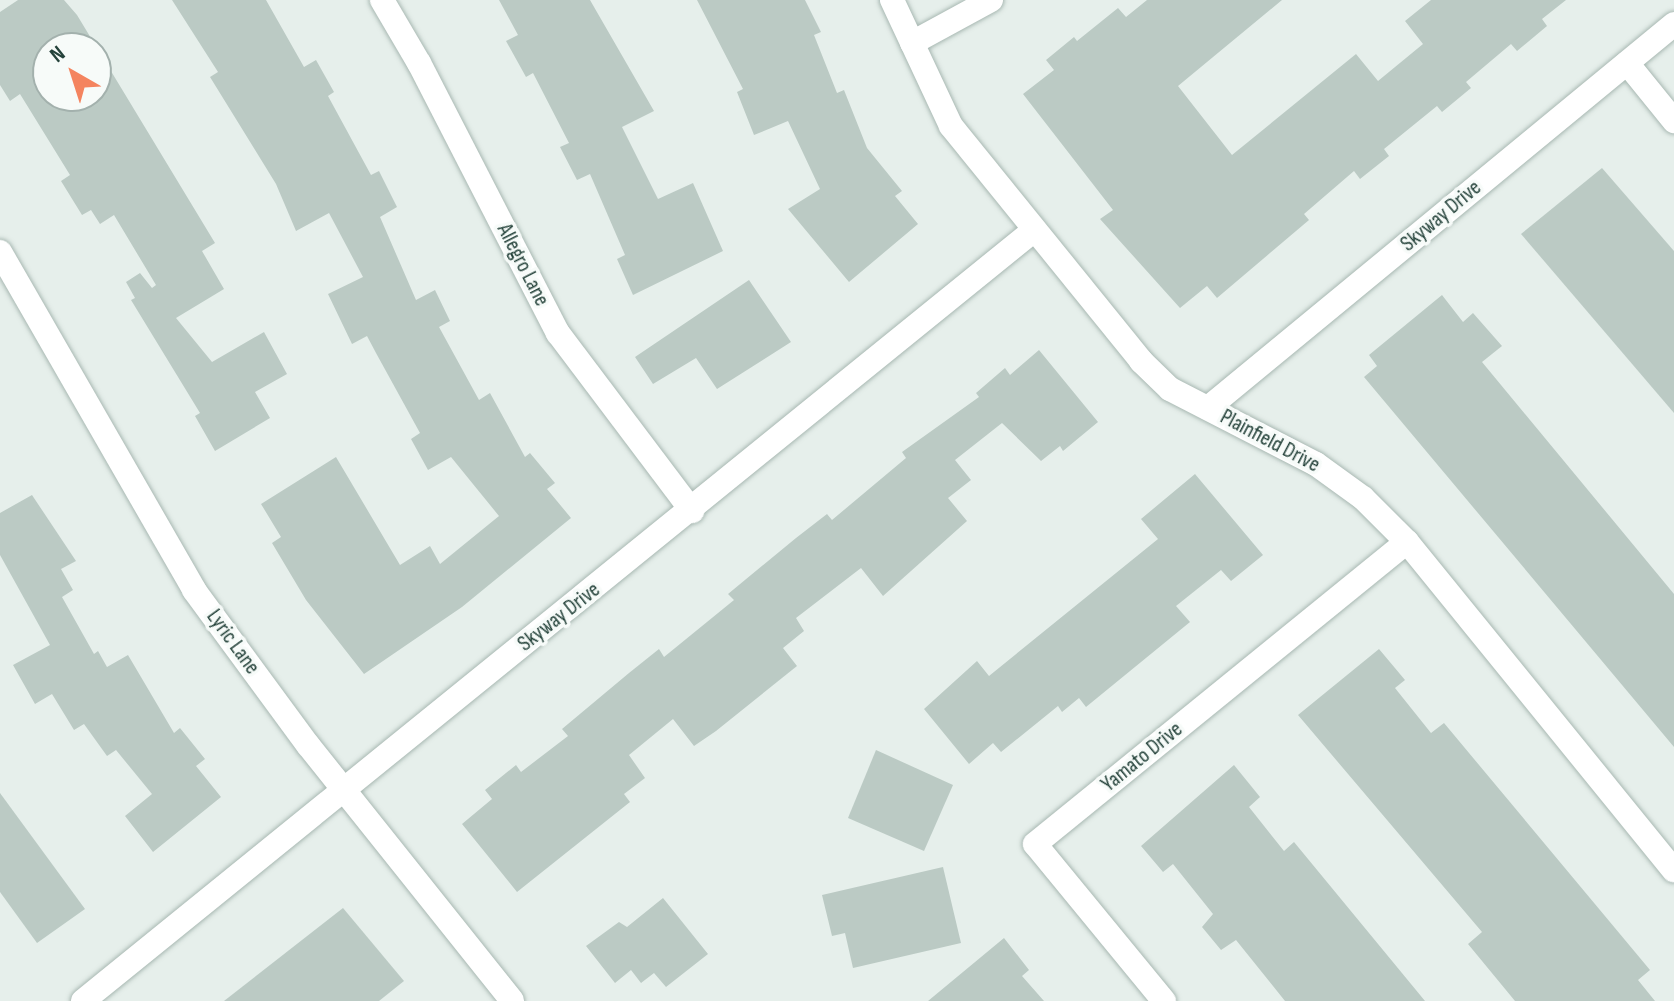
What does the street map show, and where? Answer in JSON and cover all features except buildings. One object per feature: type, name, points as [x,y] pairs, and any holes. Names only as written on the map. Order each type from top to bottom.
[{"type":"street","name":"Allegro Lane","points":[[382,0],[558,333],[692,511]]},
{"type":"street","name":"Plainfield Drive","points":[[892,0],[951,126],[1141,361],[1170,389],[1316,464],[1363,498],[1407,542],[1674,870]]},
{"type":"street","points":[[912,43],[991,0]]},
{"type":"street","name":"Skyway Drive","points":[[1208,408],[1674,24]]},
{"type":"street","points":[[1627,63],[1674,121]]},
{"type":"street","name":"Skyway Drive","points":[[83,1001],[692,511],[1033,231]]},
{"type":"street","name":"Lyric Lane","points":[[0,252],[194,590],[343,789],[512,1001]]},
{"type":"street","name":"Yamato Drive","points":[[1164,1001],[1035,844],[1407,542]]}]
